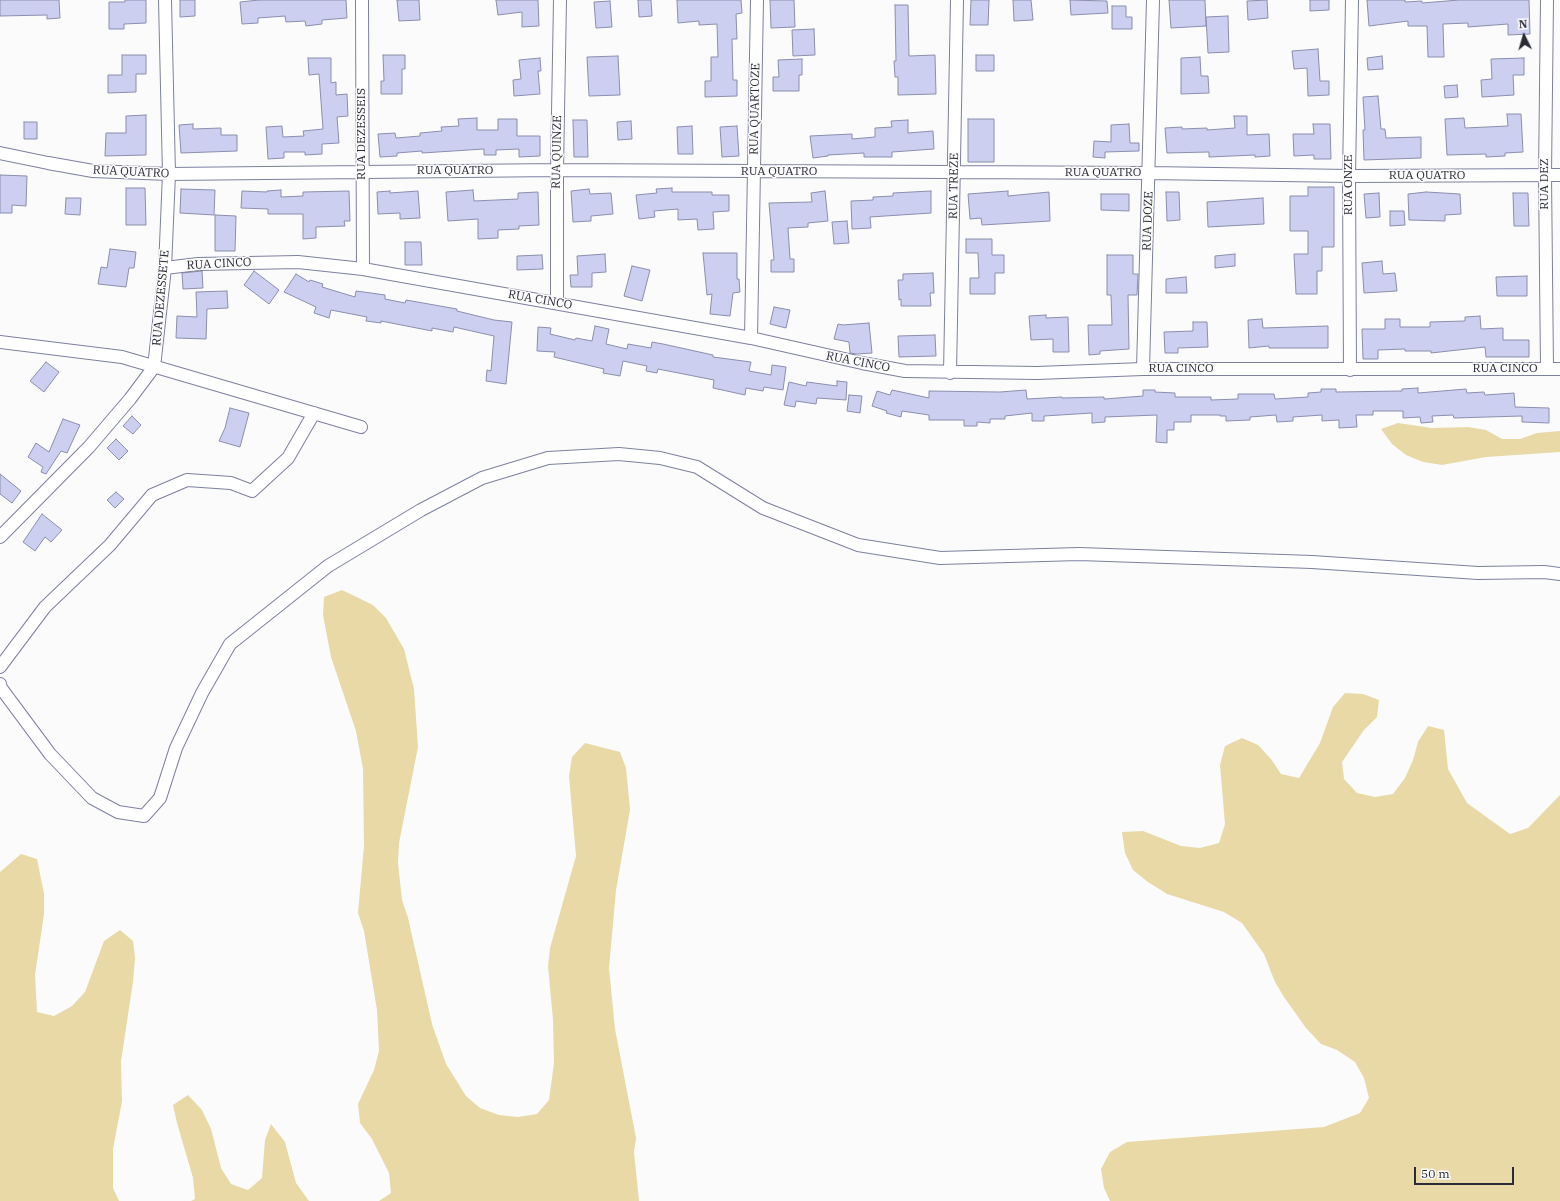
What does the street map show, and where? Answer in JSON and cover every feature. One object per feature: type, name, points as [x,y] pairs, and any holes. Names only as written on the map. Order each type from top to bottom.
[{"type":"street","name":"RUA DEZESSETE","points":[[0,537],[89,447],[130,400],[154,367],[165,268],[168,174],[165,0]]},
{"type":"street","name":"RUA DEZESSEIS","points":[[362,0],[363,268]]},
{"type":"street","name":"RUA QUINZE","points":[[557,304],[557,170],[560,0]]},
{"type":"street","name":"RUA QUARTOZE","points":[[751,338],[757,0]]},
{"type":"street","name":"RUA TREZE","points":[[950,372],[957,0]]},
{"type":"street","name":"RUA DOZE","points":[[1143,369],[1153,0]]},
{"type":"street","name":"RUA ONZE","points":[[1350,370],[1349,176],[1352,0]]},
{"type":"street","name":"RUA DEZ","points":[[1547,0],[1545,175],[1547,368]]},
{"type":"street","name":"RUA QUATRO","points":[[0,153],[93,171],[168,174],[557,170],[1149,173],[1349,176],[1560,175]]},
{"type":"street","name":"RUA CINCO","points":[[165,268],[198,264],[282,262],[329,264],[363,268],[751,338],[881,367],[905,370],[1036,373],[1143,369],[1560,369]]},
{"type":"street","points":[[0,342],[122,357],[361,427]]},
{"type":"street","points":[[0,667],[45,607],[110,545],[152,495],[187,480],[231,483],[252,491],[288,458],[314,413]]},
{"type":"street","points":[[0,684],[1,688],[50,754],[92,798],[118,812],[144,816],[160,798],[176,748],[202,693],[230,644],[328,566],[421,510],[482,478],[548,458],[619,454],[660,458],[696,468],[763,508],[858,545],[940,558],[1079,554],[1312,562],[1478,573],[1544,572],[1560,574]]},
{"type":"shaded area","points":[[1398,423],[1432,428],[1468,427],[1486,430],[1502,439],[1520,439],[1537,433],[1560,431],[1560,452],[1486,457],[1442,465],[1423,462],[1406,455],[1392,444],[1381,429]]},
{"type":"shaded area","points":[[342,590],[373,605],[386,618],[404,649],[414,689],[418,747],[399,843],[398,863],[402,900],[408,918],[432,1024],[446,1064],[466,1096],[480,1108],[499,1115],[518,1117],[537,1114],[549,1100],[554,1063],[553,1020],[548,966],[550,948],[576,856],[569,776],[572,757],[585,743],[620,752],[626,768],[630,810],[616,890],[609,968],[615,1029],[636,1138],[634,1152],[639,1201],[379,1201],[391,1193],[389,1173],[372,1139],[360,1123],[358,1104],[374,1070],[379,1051],[377,1010],[364,931],[358,913],[364,846],[363,769],[356,731],[331,657],[323,615],[324,597]]},
{"type":"shaded area","points":[[1345,693],[1363,694],[1379,700],[1377,717],[1364,730],[1342,762],[1344,779],[1357,793],[1375,797],[1393,794],[1405,778],[1413,760],[1418,742],[1428,726],[1444,730],[1448,769],[1467,803],[1510,834],[1528,828],[1560,795],[1560,1201],[1110,1201],[1104,1188],[1101,1169],[1110,1152],[1127,1142],[1324,1127],[1360,1113],[1369,1098],[1364,1078],[1355,1062],[1337,1050],[1321,1044],[1306,1028],[1275,982],[1264,954],[1242,923],[1224,912],[1167,894],[1148,882],[1133,870],[1125,853],[1122,832],[1143,831],[1181,846],[1200,848],[1219,843],[1225,824],[1220,765],[1225,746],[1242,738],[1258,745],[1271,759],[1281,774],[1299,778],[1320,743],[1333,707]]},
{"type":"shaded area","points":[[21,854],[37,859],[44,894],[44,914],[35,975],[37,1012],[54,1016],[72,1006],[85,992],[104,941],[120,930],[133,941],[135,958],[133,982],[121,1061],[122,1101],[113,1149],[113,1188],[119,1201],[0,1201],[0,872]]},
{"type":"shaded area","points":[[188,1095],[202,1110],[211,1129],[221,1168],[231,1184],[248,1190],[262,1178],[265,1140],[271,1124],[285,1142],[296,1183],[309,1201],[191,1201],[195,1199],[193,1178],[173,1105]]},
{"type":"building","points":[[0,0],[59,0],[60,18],[47,19],[47,15],[0,16]]},
{"type":"building","points":[[125,0],[146,0],[146,23],[124,24],[124,29],[109,29],[109,2],[125,2]]},
{"type":"building","points":[[180,0],[195,0],[195,16],[180,17]]},
{"type":"building","points":[[259,0],[346,0],[347,18],[322,20],[322,24],[306,26],[305,21],[286,22],[285,16],[258,18],[258,23],[242,24],[240,2]]},
{"type":"building","points":[[397,0],[419,0],[420,20],[399,21]]},
{"type":"building","points":[[496,0],[538,0],[539,26],[522,27],[522,12],[498,15]]},
{"type":"building","points":[[638,0],[651,0],[652,16],[639,17]]},
{"type":"building","points":[[677,0],[741,0],[742,13],[736,14],[737,39],[732,39],[733,80],[737,80],[737,96],[705,97],[705,81],[711,81],[711,57],[718,57],[717,24],[699,25],[699,21],[678,23]]},
{"type":"building","points":[[770,0],[794,0],[795,27],[771,28]]},
{"type":"building","points":[[971,0],[989,0],[988,25],[970,25]]},
{"type":"building","points":[[1013,0],[1031,0],[1033,20],[1014,21]]},
{"type":"building","points":[[1070,0],[1107,1],[1108,13],[1071,15]]},
{"type":"building","points":[[1169,0],[1205,0],[1206,26],[1171,28]]},
{"type":"building","points":[[1267,0],[1268,18],[1248,20],[1247,1]]},
{"type":"building","points":[[1310,0],[1329,0],[1329,10],[1310,11]]},
{"type":"building","points":[[1367,0],[1405,0],[1405,2],[1422,1],[1422,3],[1459,0],[1529,0],[1530,34],[1508,35],[1508,24],[1468,27],[1468,23],[1443,24],[1444,57],[1428,57],[1427,26],[1408,26],[1408,21],[1369,26]]},
{"type":"building","points":[[610,1],[612,27],[596,28],[594,2]]},
{"type":"building","points":[[895,5],[908,5],[909,56],[935,55],[936,94],[898,95],[898,77],[895,77],[894,61],[896,61]]},
{"type":"building","points":[[1112,6],[1126,6],[1126,17],[1132,17],[1132,29],[1112,29]]},
{"type":"building","points":[[1228,16],[1229,52],[1208,53],[1206,17]]},
{"type":"building","points":[[814,29],[815,55],[793,56],[792,30]]},
{"type":"building","points":[[1318,49],[1320,81],[1329,81],[1329,95],[1308,96],[1307,68],[1294,69],[1292,51]]},
{"type":"building","points":[[122,55],[146,55],[146,74],[136,74],[136,92],[108,93],[108,75],[122,75]]},
{"type":"building","points":[[383,55],[405,55],[405,69],[402,69],[402,94],[381,94],[381,81],[384,81]]},
{"type":"building","points":[[976,55],[994,55],[994,71],[976,71]]},
{"type":"building","points":[[618,56],[620,95],[589,96],[587,57]]},
{"type":"building","points":[[1382,56],[1383,69],[1368,70],[1367,58]]},
{"type":"building","points":[[1200,57],[1201,76],[1208,76],[1209,93],[1181,94],[1181,58]]},
{"type":"building","points":[[308,58],[331,58],[331,83],[336,82],[336,95],[347,94],[348,116],[337,117],[339,143],[322,144],[322,154],[305,155],[305,152],[284,152],[284,158],[268,159],[266,127],[282,126],[283,137],[304,136],[303,131],[323,129],[319,74],[309,75]]},
{"type":"building","points":[[540,58],[541,71],[538,71],[540,94],[514,96],[513,80],[521,79],[519,60]]},
{"type":"building","points":[[1524,58],[1524,75],[1513,75],[1514,95],[1482,97],[1481,80],[1492,79],[1491,59]]},
{"type":"building","points":[[802,59],[802,75],[799,75],[799,91],[773,91],[773,77],[779,77],[778,60]]},
{"type":"building","points":[[1457,85],[1458,97],[1445,98],[1444,86]]},
{"type":"building","points":[[1378,96],[1381,129],[1385,129],[1386,138],[1421,137],[1421,158],[1364,160],[1363,130],[1365,130],[1363,97]]},
{"type":"building","points":[[1507,114],[1521,114],[1523,152],[1505,153],[1505,156],[1486,157],[1486,154],[1447,155],[1445,119],[1464,118],[1465,128],[1508,126]]},
{"type":"building","points":[[146,115],[146,155],[105,156],[106,133],[126,133],[126,116]]},
{"type":"building","points":[[1234,116],[1247,116],[1247,135],[1269,134],[1270,156],[1255,157],[1255,155],[1209,157],[1209,152],[1167,153],[1165,128],[1207,128],[1207,130],[1235,128]]},
{"type":"building","points":[[477,118],[477,130],[498,130],[498,119],[517,119],[517,136],[540,136],[540,156],[519,157],[519,149],[496,150],[496,155],[484,155],[484,149],[422,153],[422,151],[397,153],[397,156],[380,157],[378,134],[395,133],[396,138],[420,136],[420,133],[442,131],[441,127],[459,126],[458,119]]},
{"type":"building","points":[[968,119],[994,119],[994,162],[968,162]]},
{"type":"building","points":[[573,120],[587,120],[588,157],[574,157]]},
{"type":"building","points":[[908,120],[908,133],[933,131],[934,149],[892,152],[892,157],[864,157],[864,153],[828,155],[813,158],[810,136],[852,134],[852,139],[875,137],[875,128],[892,127],[891,121]]},
{"type":"building","points":[[631,121],[632,139],[618,140],[617,122]]},
{"type":"building","points":[[24,122],[37,122],[37,139],[24,139]]},
{"type":"building","points":[[193,124],[193,129],[221,128],[221,135],[237,135],[237,151],[181,153],[179,125]]},
{"type":"building","points":[[1129,124],[1130,143],[1139,143],[1139,151],[1105,152],[1105,158],[1093,157],[1094,141],[1111,142],[1111,125]]},
{"type":"building","points":[[1313,124],[1330,124],[1331,159],[1314,159],[1314,155],[1294,156],[1293,134],[1314,134]]},
{"type":"building","points":[[692,126],[693,154],[678,154],[677,127]]},
{"type":"building","points":[[737,126],[739,156],[722,157],[720,127]]},
{"type":"building","points":[[0,175],[27,176],[26,206],[12,205],[12,213],[0,213]]},
{"type":"building","points":[[1308,187],[1334,187],[1334,247],[1322,247],[1322,271],[1317,271],[1317,294],[1296,294],[1294,254],[1308,254],[1308,231],[1290,231],[1290,196],[1308,196]]},
{"type":"building","points":[[126,188],[145,188],[146,225],[126,225]]},
{"type":"building","points":[[672,188],[672,192],[712,192],[712,195],[729,195],[729,211],[713,212],[714,229],[698,230],[697,219],[678,220],[678,209],[654,211],[655,217],[639,219],[636,195],[657,193],[656,189]]},
{"type":"building","points":[[181,189],[215,190],[214,215],[180,213]]},
{"type":"building","points":[[589,189],[590,194],[611,193],[613,214],[591,216],[591,221],[573,222],[571,191]]},
{"type":"building","points":[[281,190],[281,197],[303,196],[303,192],[349,191],[350,221],[344,221],[345,226],[316,227],[316,238],[303,239],[303,214],[268,214],[268,209],[241,208],[242,191],[267,192]]},
{"type":"building","points":[[473,190],[474,201],[518,199],[518,193],[538,192],[539,225],[519,226],[519,229],[498,230],[498,238],[478,239],[478,219],[448,221],[446,192]]},
{"type":"building","points":[[390,191],[390,193],[418,191],[420,218],[400,219],[400,213],[378,214],[377,192]]},
{"type":"building","points":[[825,191],[828,221],[808,223],[808,227],[788,228],[790,259],[794,259],[794,272],[771,272],[771,260],[774,260],[769,203],[812,202],[811,193]]},
{"type":"building","points":[[931,191],[931,213],[870,217],[871,228],[852,229],[851,201],[873,200],[873,197],[893,196],[893,193]]},
{"type":"building","points":[[1008,191],[1008,196],[1049,192],[1050,221],[982,225],[981,218],[970,219],[968,194]]},
{"type":"building","points":[[1166,192],[1179,192],[1180,220],[1167,221]]},
{"type":"building","points":[[1426,192],[1460,194],[1461,214],[1445,215],[1445,221],[1409,220],[1408,194]]},
{"type":"building","points":[[1379,193],[1380,217],[1366,218],[1364,194]]},
{"type":"building","points":[[1513,193],[1528,193],[1529,226],[1514,226]]},
{"type":"building","points":[[1101,194],[1129,194],[1129,211],[1101,210]]},
{"type":"building","points":[[66,198],[81,198],[80,215],[65,214]]},
{"type":"building","points":[[1263,198],[1264,224],[1208,227],[1207,202]]},
{"type":"building","points":[[1390,211],[1404,211],[1405,225],[1390,226]]},
{"type":"building","points":[[215,215],[236,216],[235,251],[215,251]]},
{"type":"building","points":[[847,221],[849,243],[834,244],[832,222]]},
{"type":"building","points":[[966,239],[992,239],[992,255],[1004,255],[1004,273],[995,273],[995,294],[970,294],[970,278],[979,278],[978,253],[966,253]]},
{"type":"building","points":[[405,242],[421,242],[422,265],[405,265]]},
{"type":"building","points":[[110,249],[136,252],[134,268],[129,268],[126,287],[98,284],[101,267],[107,268]]},
{"type":"building","points":[[703,253],[737,253],[737,279],[739,279],[740,292],[733,293],[730,316],[710,314],[712,294],[707,295]]},
{"type":"building","points":[[605,254],[606,272],[592,273],[592,287],[571,287],[570,275],[578,275],[577,256]]},
{"type":"building","points":[[1235,254],[1235,266],[1215,268],[1215,256]]},
{"type":"building","points":[[542,255],[543,269],[517,270],[517,256]]},
{"type":"building","points":[[1107,255],[1133,255],[1133,274],[1138,274],[1137,295],[1128,295],[1129,349],[1100,351],[1100,354],[1089,355],[1088,325],[1112,325],[1111,295],[1107,295]]},
{"type":"building","points":[[1382,261],[1383,274],[1395,273],[1397,291],[1364,293],[1362,263]]},
{"type":"building","points":[[632,266],[650,270],[642,301],[624,296]]},
{"type":"building","points":[[202,271],[203,288],[183,289],[182,273]]},
{"type":"building","points":[[254,271],[279,290],[269,304],[244,285]]},
{"type":"building","points":[[933,273],[934,293],[930,293],[931,306],[901,306],[901,299],[899,300],[898,280],[903,280],[903,274]]},
{"type":"building","points":[[296,274],[309,282],[310,280],[323,284],[322,287],[355,297],[356,291],[385,295],[385,299],[405,303],[406,300],[457,309],[457,311],[494,320],[512,322],[506,384],[486,381],[487,370],[491,371],[494,336],[454,327],[453,332],[432,328],[432,331],[381,321],[381,323],[366,321],[367,317],[331,310],[329,318],[314,313],[316,307],[284,292]]},
{"type":"building","points":[[1527,276],[1527,296],[1497,296],[1496,277]]},
{"type":"building","points":[[1186,277],[1187,293],[1166,293],[1166,279]]},
{"type":"building","points":[[227,291],[228,308],[207,309],[206,339],[176,338],[177,316],[197,317],[196,292]]},
{"type":"building","points":[[774,307],[790,310],[786,328],[770,324]]},
{"type":"building","points":[[1046,315],[1046,318],[1068,317],[1069,352],[1053,352],[1053,339],[1031,340],[1029,316]]},
{"type":"building","points":[[1480,316],[1481,329],[1503,328],[1503,340],[1529,340],[1529,357],[1486,357],[1485,347],[1431,353],[1431,351],[1405,351],[1405,349],[1378,350],[1378,359],[1363,359],[1362,329],[1385,329],[1385,319],[1400,319],[1400,327],[1430,327],[1430,322],[1465,321],[1465,317]]},
{"type":"building","points":[[1262,319],[1263,328],[1328,326],[1328,348],[1269,348],[1269,346],[1249,348],[1248,320]]},
{"type":"building","points":[[1193,322],[1207,322],[1208,347],[1178,348],[1178,353],[1165,353],[1164,332],[1193,331]]},
{"type":"building","points":[[869,323],[872,353],[850,353],[849,342],[834,339],[838,324]]},
{"type":"building","points":[[595,326],[609,329],[606,344],[627,349],[628,344],[651,348],[652,342],[713,355],[713,357],[751,362],[749,371],[771,375],[772,365],[786,367],[783,390],[764,387],[763,391],[746,388],[745,395],[713,388],[714,380],[658,369],[657,373],[646,371],[647,366],[623,361],[620,376],[603,373],[604,369],[554,357],[555,352],[537,351],[538,327],[551,328],[550,334],[575,340],[576,338],[592,341]]},
{"type":"building","points":[[935,335],[936,356],[899,357],[898,336]]},
{"type":"building","points":[[46,362],[59,372],[44,392],[30,381]]},
{"type":"building","points":[[837,381],[847,382],[846,400],[817,398],[816,404],[796,401],[795,407],[784,405],[789,382],[806,386],[807,382],[837,386]]},
{"type":"building","points":[[1418,388],[1418,393],[1466,389],[1467,393],[1484,392],[1485,395],[1514,393],[1515,407],[1549,408],[1549,423],[1522,422],[1522,416],[1454,418],[1453,415],[1432,416],[1433,422],[1421,423],[1420,417],[1403,418],[1403,411],[1373,411],[1373,415],[1356,415],[1357,427],[1339,428],[1339,420],[1322,421],[1322,415],[1293,417],[1293,421],[1277,422],[1276,415],[1250,417],[1250,420],[1226,421],[1226,416],[1191,415],[1191,422],[1174,422],[1174,430],[1167,430],[1167,443],[1156,442],[1157,415],[1105,417],[1105,422],[1092,423],[1092,413],[1044,416],[1044,421],[1032,421],[1032,413],[1005,416],[1005,419],[990,419],[990,423],[977,422],[977,426],[964,426],[964,420],[929,420],[929,415],[902,411],[901,417],[886,413],[887,411],[872,406],[877,391],[890,395],[892,390],[929,398],[929,391],[1000,392],[1026,390],[1027,399],[1104,397],[1104,399],[1143,396],[1143,390],[1155,390],[1155,392],[1175,393],[1175,397],[1211,397],[1211,400],[1238,399],[1238,394],[1274,394],[1275,399],[1308,397],[1308,393],[1321,392],[1321,389],[1336,389],[1336,392],[1402,391],[1402,389]]},
{"type":"building","points":[[849,395],[862,396],[860,413],[847,411]]},
{"type":"building","points":[[230,408],[249,413],[240,447],[219,441],[225,428]]},
{"type":"building","points":[[132,416],[141,425],[133,434],[123,426]]},
{"type":"building","points":[[63,419],[80,425],[67,453],[61,451],[46,474],[41,472],[43,467],[28,457],[36,443],[49,452]]},
{"type":"building","points":[[116,439],[128,451],[119,460],[107,448]]},
{"type":"building","points":[[0,474],[21,491],[12,503],[0,494]]},
{"type":"building","points":[[116,492],[124,499],[115,508],[107,500]]},
{"type":"building","points":[[42,514],[62,530],[51,542],[45,537],[35,551],[23,542]]}]
